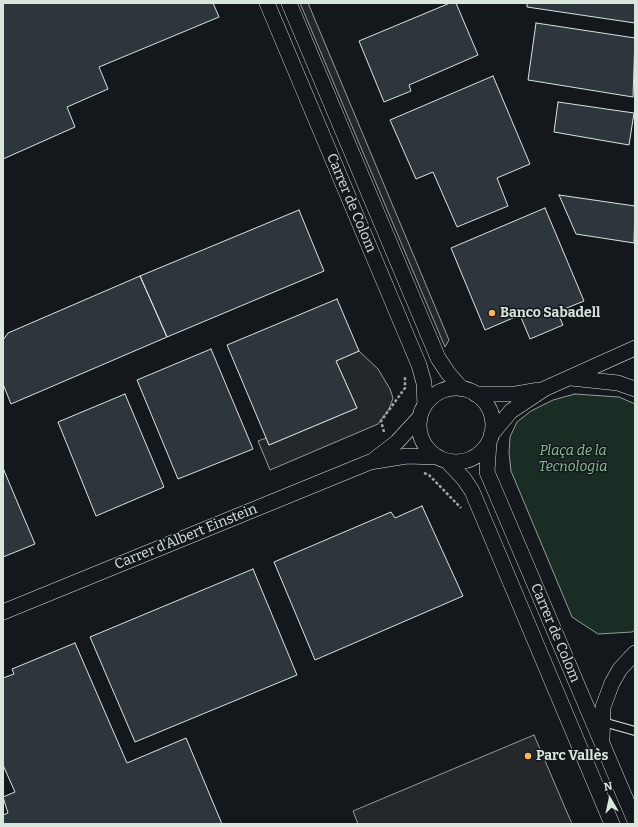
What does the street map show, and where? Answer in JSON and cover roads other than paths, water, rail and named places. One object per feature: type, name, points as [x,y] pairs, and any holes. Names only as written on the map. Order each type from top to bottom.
[{"type":"street","name":"Carrer de Colom","points":[[267,3],[419,365],[424,383],[422,412]]},
{"type":"street","name":"Carrer de Colom","points":[[289,3],[438,358],[448,373],[462,389]]},
{"type":"street","points":[[544,389],[516,394],[475,394],[462,389],[453,388],[437,393],[422,412],[420,432],[424,444],[442,459],[461,461],[474,457],[511,411],[544,389],[635,348]]},
{"type":"street","points":[[569,378],[618,383],[635,389]]},
{"type":"street","points":[[475,394],[487,405],[491,415],[490,438]]},
{"type":"street","name":"Carrer d'Albert Einstein","points":[[370,462],[397,442],[422,412]]},
{"type":"street","name":"Carrer de Colom","points":[[490,438],[487,472],[635,821]]},
{"type":"street","name":"Carrer d'Albert Einstein","points":[[3,612],[370,462],[407,456],[442,459]]},
{"type":"street","name":"Carrer de Colom","points":[[442,459],[464,479],[472,492],[612,824]]},
{"type":"street","points":[[602,744],[604,707],[612,683],[620,669],[635,653]]},
{"type":"lane","points":[[603,722],[635,731]]},
{"type":"place","name":"Banco Sabadell","points":[[492,313]]},
{"type":"place","name":"Parc Vallès","points":[[528,756]]},
{"type":"park label","name":"Plaça de la Tecnologia","points":[[573,460]]}]
